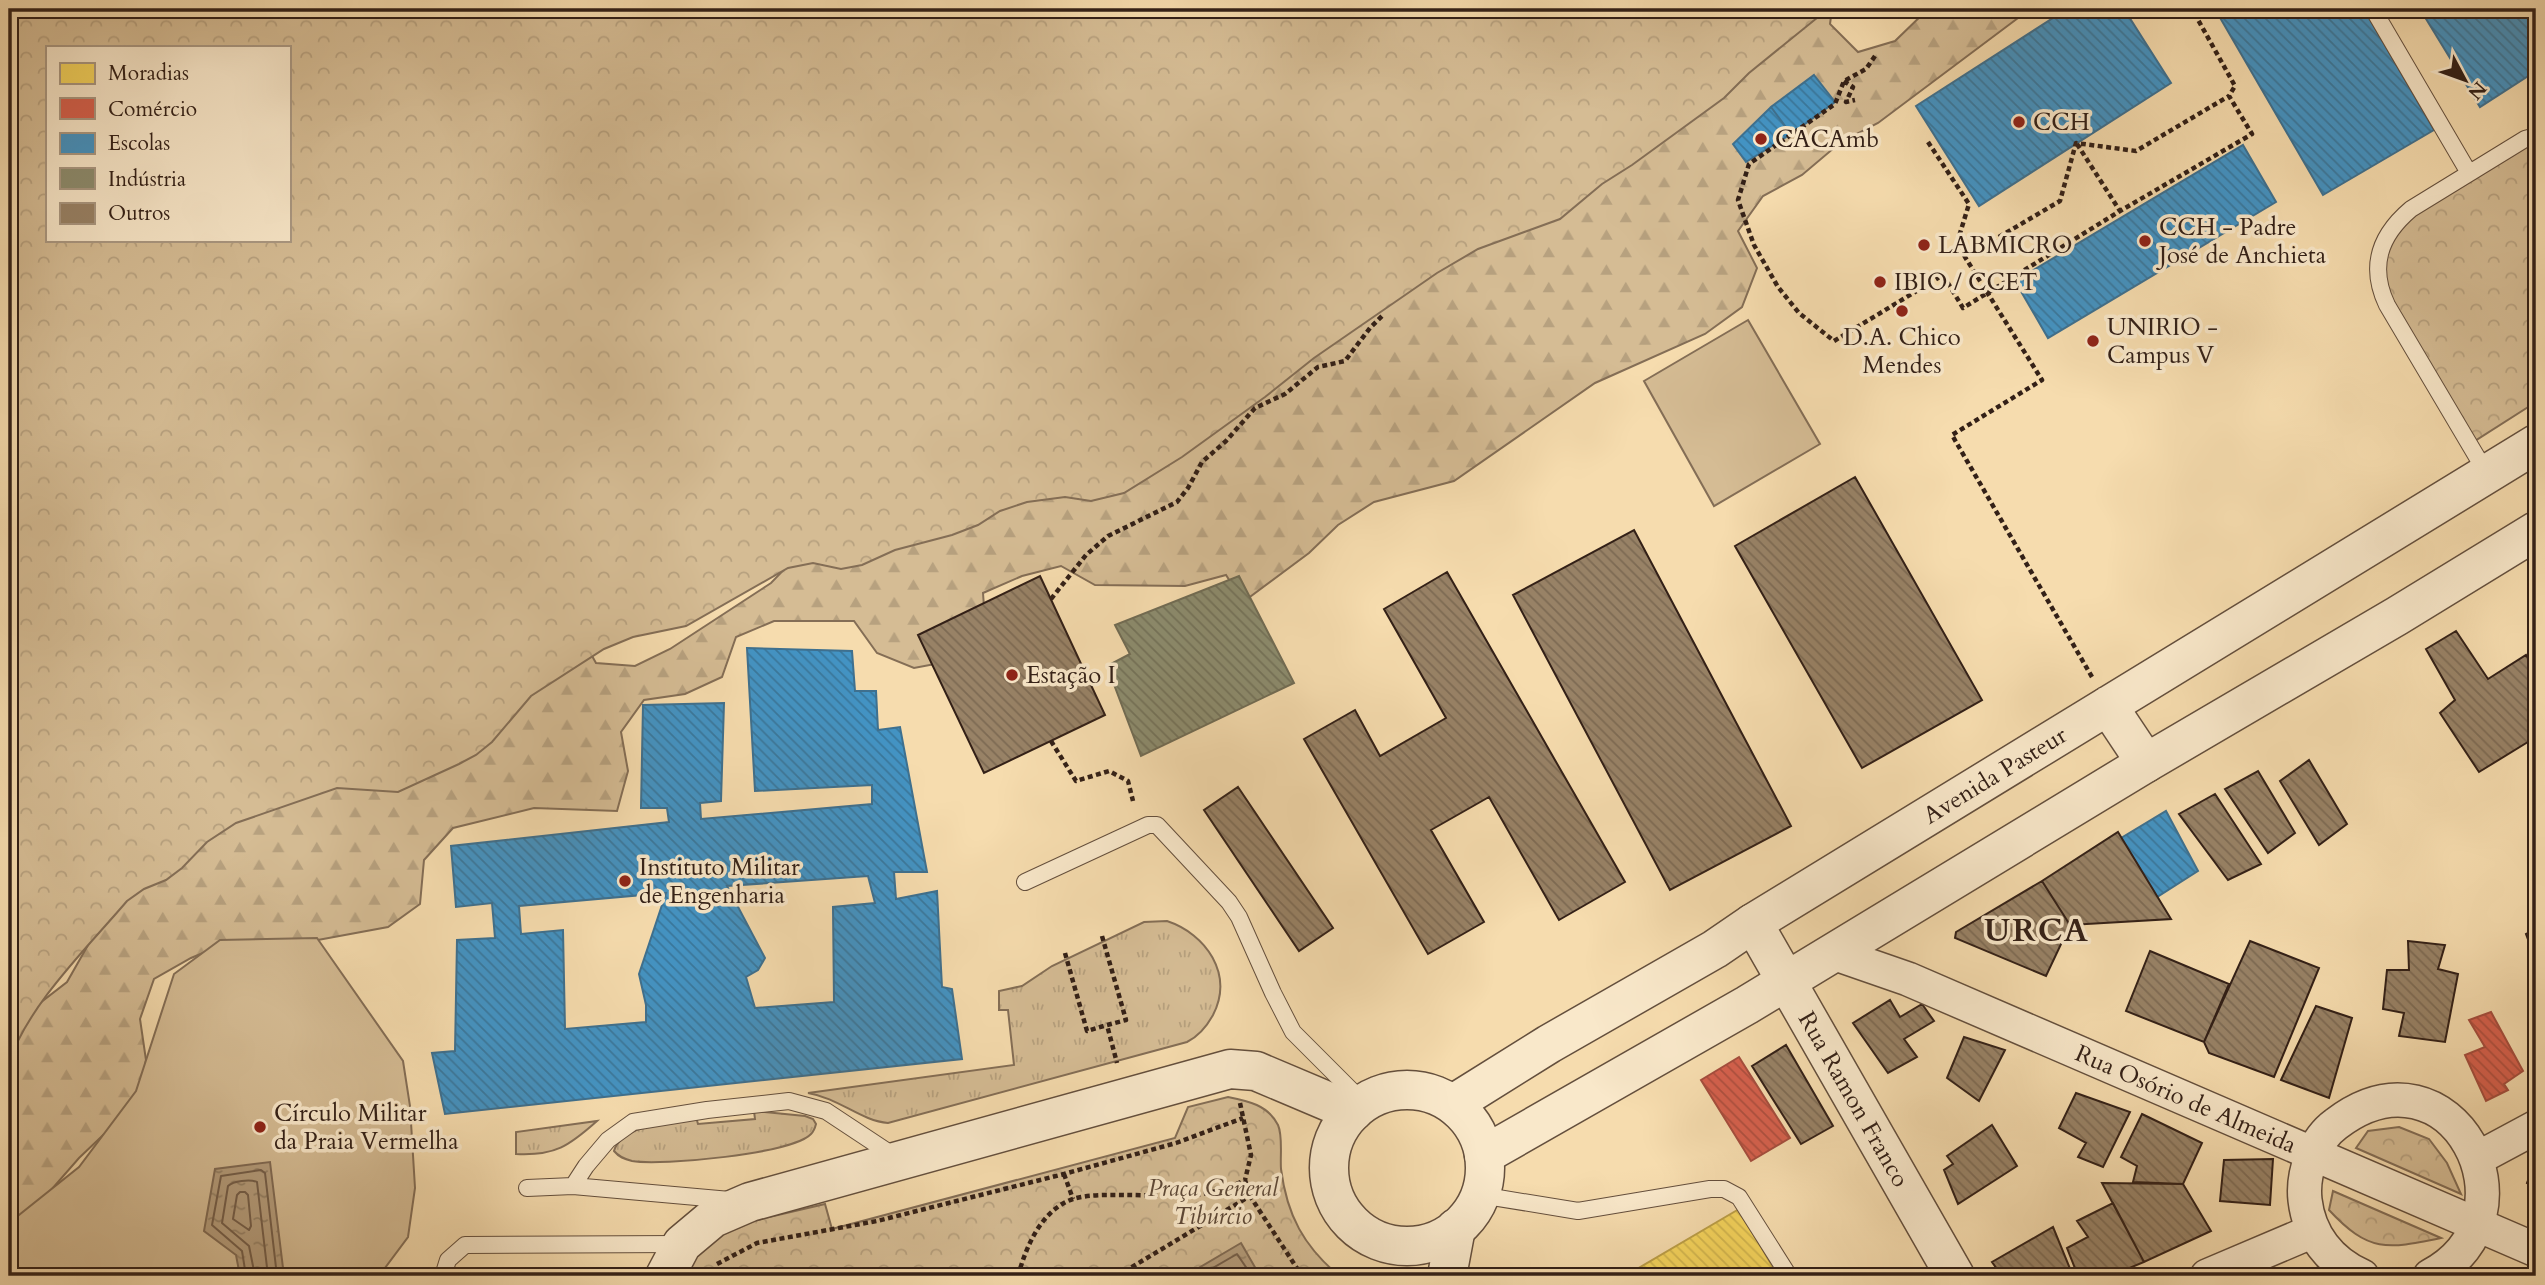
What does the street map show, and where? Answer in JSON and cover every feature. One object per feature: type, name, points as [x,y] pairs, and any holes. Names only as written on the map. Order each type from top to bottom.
[{"type":"street","name":"Avenida Pasteur","points":[[1453,1104],[1549,1044],[1715,949],[1753,923],[2536,444]]},
{"type":"street","points":[[1484,1154],[1747,1005],[2536,531]]},
{"type":"street","points":[[2108,706],[2146,763]]},
{"type":"street","name":"Rua Ramon Franco","points":[[1753,923],[1955,1276]]},
{"type":"street","name":"Rua Osório de Almeida","points":[[1833,953],[1908,979],[2536,1250]]},
{"type":"street","points":[[685,1263],[713,1218],[750,1202],[1230,1069],[1256,1071],[1358,1107]]},
{"type":"street","points":[[1409,1090],[1437,1096],[1453,1104],[1468,1118],[1478,1135],[1484,1154],[1485,1175],[1480,1195],[1470,1213],[1456,1228],[1433,1241],[1407,1246],[1381,1241],[1358,1228],[1340,1209],[1331,1185],[1329,1158],[1337,1133],[1358,1107],[1381,1095],[1409,1090]]},
{"type":"street","points":[[2362,1276],[2348,1270],[2328,1253],[2313,1231],[2306,1212],[2306,1172],[2313,1153],[2330,1128],[2354,1110],[2383,1100],[2413,1101],[2442,1111],[2466,1131],[2482,1156],[2488,1192],[2480,1227],[2467,1250],[2447,1268],[2430,1276]]},
{"type":"street","points":[[2482,1156],[2536,1127]]},
{"type":"street","points":[[1447,1276],[1456,1228]]},
{"type":"street","points":[[2207,1276],[2313,1231]]},
{"type":"lane","points":[[2373,9],[2469,173]]},
{"type":"lane","points":[[2487,474],[2387,305],[2380,289],[2377,266],[2383,244],[2395,223],[2411,209],[2525,139],[2536,136]]},
{"type":"lane","points":[[1025,882],[1148,825],[1157,825],[1229,902],[1239,917],[1293,1032],[1358,1107]]},
{"type":"lane","points":[[573,1186],[608,1140],[633,1122],[789,1101],[826,1111],[901,1161]]},
{"type":"lane","points":[[527,1188],[573,1186],[750,1202]]},
{"type":"lane","points":[[1480,1195],[1578,1211],[1724,1189],[1740,1196],[1789,1276]]},
{"type":"lane","points":[[443,1276],[448,1260],[465,1245],[685,1263]]},
{"type":"path","points":[[2077,143],[2136,151],[2229,96],[2235,86],[2192,9]]},
{"type":"path","points":[[1875,55],[1866,69],[1844,81],[1836,104],[1749,164],[1738,200],[1754,245],[1778,287],[1799,313],[1834,341],[1943,275],[1963,308],[2120,211],[2252,134],[2229,96]]},
{"type":"path","points":[[1844,81],[1853,87],[1846,102],[1855,100]]},
{"type":"path","points":[[1928,142],[1969,204],[1957,243],[2042,380],[1952,435],[2108,706]]},
{"type":"path","points":[[2077,143],[2120,211]]},
{"type":"path","points":[[1965,257],[2060,201],[2077,143]]},
{"type":"path","points":[[1051,599],[1086,555],[1108,536],[1177,502],[1202,462],[1226,441],[1255,408],[1285,394],[1318,367],[1345,361],[1382,316]]},
{"type":"path","points":[[1051,741],[1076,781],[1109,771],[1128,781],[1133,801]]},
{"type":"path","points":[[1065,953],[1087,1031],[1126,1020],[1102,936]]},
{"type":"path","points":[[1107,1025],[1118,1068]]},
{"type":"path","points":[[1230,1069],[1251,1155],[1245,1180],[1250,1196],[1302,1276]]},
{"type":"path","points":[[685,1263],[757,1243],[877,1222],[1063,1174],[1176,1143],[1243,1118]]},
{"type":"path","points":[[1063,1174],[1073,1199]]},
{"type":"path","points":[[1018,1276],[1036,1230],[1054,1210],[1073,1199],[1106,1195],[1174,1195],[1218,1191],[1245,1180]]},
{"type":"path","points":[[1116,1276],[1250,1196]]},
{"type":"green space","points":[[9,9],[1828,9],[1749,73],[1724,98],[1602,184],[1560,219],[1478,249],[1437,273],[1314,358],[1182,457],[1124,493],[1091,501],[1065,497],[1027,502],[1000,511],[978,525],[952,535],[895,550],[862,565],[841,569],[813,563],[788,568],[686,626],[633,637],[604,649],[531,696],[492,742],[459,764],[398,792],[337,788],[236,823],[207,842],[166,880],[144,889],[127,901],[60,978],[18,1042],[9,1063]]},
{"type":"green space","points":[[1471,9],[1832,9],[1830,24],[1858,52],[1895,41],[1928,9],[2030,9],[1878,123],[1841,142],[1802,175],[1763,196],[1738,231],[1757,268],[1742,307],[1705,334],[1595,383],[1454,481],[1374,502],[1338,525],[1309,553],[1243,602],[1226,575],[1185,586],[1095,585],[1061,566],[1022,576],[983,593],[986,635],[956,660],[914,668],[877,653],[854,621],[774,621],[736,637],[722,677],[685,694],[644,700],[621,732],[628,771],[617,811],[534,808],[453,828],[424,860],[420,904],[388,927],[307,942],[227,943],[191,958],[154,979],[140,1019],[146,1060],[139,1101],[79,1158],[24,1221],[9,1226],[9,1027],[67,982],[125,880],[577,629],[596,663],[635,666],[670,649],[771,583],[799,554]]},
{"type":"green space","points":[[2536,136],[2536,402],[2470,444],[2387,305],[2383,244],[2394,223]]},
{"type":"green space","points":[[1748,320],[1820,444],[1714,506],[1644,381]]},
{"type":"green space","points":[[1167,921],[1194,935],[1212,958],[1218,971],[1219,1000],[1213,1015],[1202,1030],[1187,1042],[888,1123],[868,1118],[808,1093],[1014,1065],[1008,1010],[999,1010],[999,991],[1022,986],[1052,966],[1144,922]]},
{"type":"green space","name":"Círculo Militar da Praia Vermelha","points":[[317,938],[403,1061],[410,1106],[415,1188],[408,1237],[379,1276],[9,1276],[9,1223],[79,1167],[136,1091],[174,974],[220,940]]},
{"type":"green space","name":"Praça General Tibúrcio","points":[[1228,1097],[1257,1105],[1274,1118],[1280,1130],[1281,1169],[1293,1216],[1316,1253],[1339,1276],[662,1276],[706,1232],[825,1204],[832,1229],[1175,1138],[1188,1107]]},
{"type":"green space","points":[[754,1111],[805,1116],[813,1119],[816,1124],[811,1134],[799,1141],[754,1153],[725,1157],[647,1162],[632,1161],[614,1151],[627,1135],[649,1126],[696,1117],[698,1124],[755,1119]]},
{"type":"green space","points":[[597,1121],[561,1148],[541,1153],[516,1154],[516,1132]]},
{"type":"green space","points":[[2399,1127],[2429,1139],[2447,1163],[2461,1194],[2356,1148],[2368,1131]]},
{"type":"green space","points":[[2333,1191],[2441,1238],[2392,1245],[2368,1241],[2343,1224],[2329,1210]]},
{"type":"water","points":[[270,1162],[284,1276],[240,1276],[236,1255],[204,1231],[215,1169]]},
{"type":"water","points":[[1241,1243],[1260,1276],[1185,1276]]},
{"type":"building: Moradias","points":[[1739,1209],[1778,1276],[1625,1276]]},
{"type":"building: Comércio","points":[[2491,1012],[2523,1071],[2504,1084],[2508,1090],[2486,1101],[2465,1055],[2485,1047],[2469,1020]]},
{"type":"building: Comércio","points":[[1739,1057],[1790,1138],[1751,1161],[1701,1080]]},
{"type":"building: Escolas","name":"CCH","points":[[2067,9],[2124,9],[2171,83],[1979,206],[1916,106]]},
{"type":"building: Escolas","points":[[2215,9],[2364,9],[2434,130],[2323,195]]},
{"type":"building: Escolas","points":[[2420,9],[2536,9],[2536,71],[2480,107]]},
{"type":"building: Escolas","points":[[1814,75],[1835,102],[1791,134],[1771,107]]},
{"type":"building: Escolas","name":"CACAmb","points":[[1771,107],[1791,134],[1746,162],[1733,144]]},
{"type":"building: Escolas","name":"CCH - Padre José de Anchieta","points":[[2243,145],[2276,202],[2048,338],[2015,281]]},
{"type":"building: Escolas","name":"Instituto Militar de Engenharia","points":[[747,648],[852,651],[855,691],[876,691],[878,730],[900,727],[927,872],[894,872],[896,899],[937,891],[942,987],[952,989],[962,1059],[445,1114],[432,1053],[455,1051],[457,940],[495,938],[492,903],[456,907],[451,846],[669,822],[667,808],[641,808],[643,705],[724,703],[721,801],[700,803],[701,819],[872,804],[872,785],[755,791]],"holes":[[[868,876],[875,903],[833,907],[834,1002],[755,1008],[746,977],[758,970],[765,958],[727,886]],[[666,893],[639,974],[646,1005],[646,1022],[565,1029],[563,930],[521,934],[519,906]]]},
{"type":"building: Escolas","points":[[2166,811],[2198,871],[2157,897],[2121,838]]},
{"type":"building: Indústria","points":[[1239,576],[1294,683],[1141,756],[1107,666],[1130,654],[1115,625]]},
{"type":"building: Outros","points":[[1855,477],[1982,700],[1862,768],[1735,546]]},
{"type":"building: Outros","points":[[1634,530],[1791,826],[1670,890],[1513,595]]},
{"type":"building: Outros","points":[[1447,572],[1625,882],[1559,920],[1489,797],[1431,830],[1484,922],[1428,954],[1304,739],[1355,710],[1380,756],[1446,718],[1384,609]]},
{"type":"building: Outros","name":"Estação I","points":[[1040,576],[1105,715],[984,773],[918,635]]},
{"type":"building: Outros","points":[[2456,631],[2488,679],[2526,655],[2536,671],[2536,737],[2479,772],[2440,713],[2455,700],[2426,649]]},
{"type":"building: Outros","points":[[2309,760],[2347,824],[2319,845],[2280,781]]},
{"type":"building: Outros","points":[[2258,771],[2295,833],[2268,853],[2225,789]]},
{"type":"building: Outros","points":[[1238,787],[1333,928],[1299,951],[1204,810]]},
{"type":"building: Outros","points":[[2215,794],[2261,864],[2228,880],[2179,814]]},
{"type":"building: Outros","points":[[2118,832],[2171,919],[2070,925],[2042,881]]},
{"type":"building: Outros","points":[[2042,881],[2070,925],[2046,976],[1955,938],[1956,932]]},
{"type":"building: Outros","points":[[2536,929],[2536,961],[2526,934]]},
{"type":"building: Outros","points":[[2250,941],[2319,968],[2274,1077],[2209,1053],[2204,1042]]},
{"type":"building: Outros","points":[[2408,941],[2445,945],[2438,969],[2458,974],[2445,1042],[2399,1036],[2404,1013],[2383,1009],[2387,970],[2409,970]]},
{"type":"building: Outros","points":[[2150,951],[2229,984],[2204,1042],[2126,1011]]},
{"type":"building: Outros","points":[[1890,1000],[1900,1017],[1922,1004],[1934,1021],[1904,1039],[1917,1057],[1888,1073],[1853,1023]]},
{"type":"building: Outros","points":[[2316,1006],[2352,1018],[2329,1098],[2281,1080]]},
{"type":"building: Outros","points":[[1964,1037],[2005,1050],[1979,1101],[1947,1078]]},
{"type":"building: Outros","points":[[1786,1045],[1833,1126],[1801,1144],[1752,1066]]},
{"type":"building: Outros","points":[[2076,1093],[2130,1112],[2103,1167],[2078,1157],[2086,1143],[2059,1128]]},
{"type":"building: Outros","points":[[2142,1114],[2202,1143],[2183,1184],[2133,1182],[2137,1166],[2121,1157]]},
{"type":"building: Outros","points":[[1992,1125],[2017,1166],[1958,1204],[1944,1170],[1953,1164],[1947,1156]]},
{"type":"building: Outros","points":[[2273,1159],[2270,1205],[2220,1201],[2224,1160]]},
{"type":"building: Outros","points":[[2536,1168],[2536,1188],[2527,1183],[2532,1170]]},
{"type":"building: Outros","points":[[2102,1183],[2183,1184],[2211,1231],[2144,1262]]},
{"type":"building: Outros","points":[[2113,1203],[2144,1262],[2110,1276],[2078,1276],[2067,1248],[2088,1237],[2077,1221]]},
{"type":"building: Outros","points":[[2053,1227],[2073,1276],[2002,1276],[1992,1262]]},
{"type":"building: Outros","points":[[2318,1267],[2324,1276],[2303,1276]]},
{"type":"place","name":"CCH","points":[[2019,122]]},
{"type":"place","name":"CACAmb","points":[[1761,139]]},
{"type":"place","name":"CCH - Padre José de Anchieta","points":[[2145,241]]},
{"type":"place","name":"LABMICRO","points":[[1924,245]]},
{"type":"place","name":"IBIO / CCET","points":[[1880,282]]},
{"type":"place","name":"D.A. Chico Mendes","points":[[1902,311]]},
{"type":"place","name":"UNIRIO - Campus V","points":[[2093,341]]},
{"type":"place","name":"Estação I","points":[[1012,675]]},
{"type":"place","name":"Instituto Militar de Engenharia","points":[[625,881]]},
{"type":"place","name":"Círculo Militar da Praia Vermelha","points":[[260,1127]]},
{"type":"district","name":"URCA","points":[[2037,931]]}]
